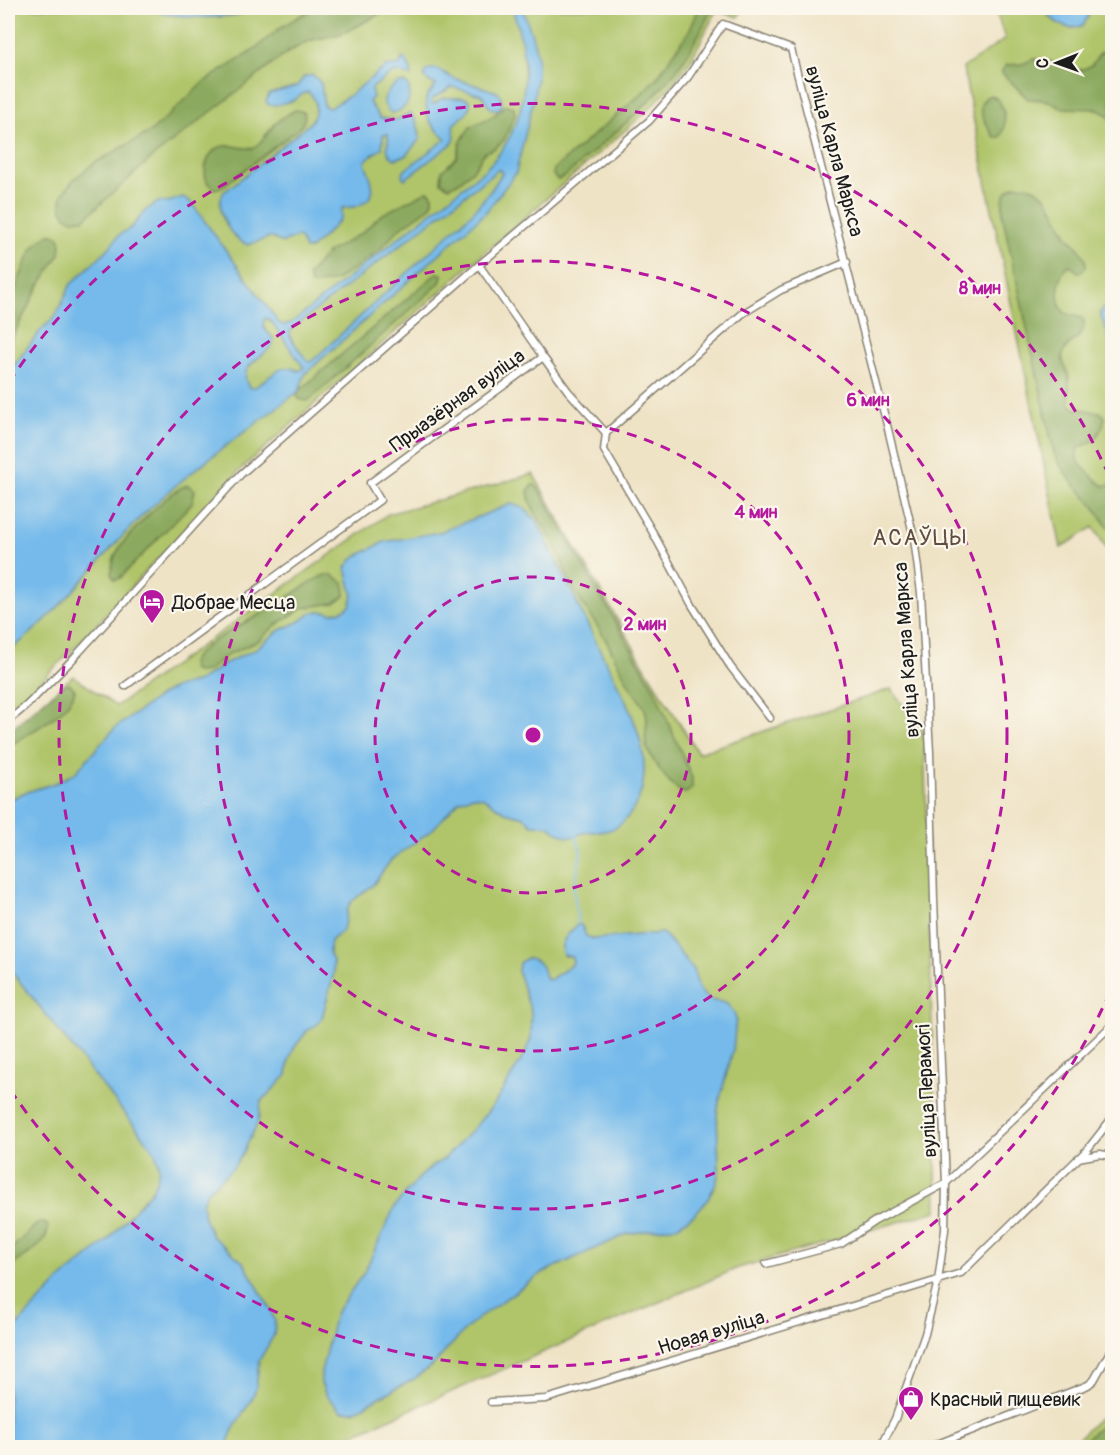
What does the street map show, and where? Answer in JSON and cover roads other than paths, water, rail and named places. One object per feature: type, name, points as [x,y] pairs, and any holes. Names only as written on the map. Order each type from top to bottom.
[{"type":"street","name":"вуліца Карла Маркса","points":[[479,265],[649,121],[688,77],[723,24],[791,49],[847,262],[914,538],[918,567],[930,752],[934,900]]},
{"type":"street","name":"вуліца Карла Маркса","points":[[606,433],[742,314],[781,290],[847,262]]},
{"type":"street","points":[[8,721],[71,661],[241,474],[479,265],[543,357]]},
{"type":"street","name":"Прыазёрная вуліца","points":[[125,686],[380,500],[370,483],[543,357],[568,390],[606,433]]},
{"type":"street","points":[[606,433],[604,450],[692,605],[730,666],[770,718]]},
{"type":"street","name":"вуліца Перамогі","points":[[880,1448],[889,1435],[925,1334],[938,1281],[945,1230],[946,1183],[934,900]]},
{"type":"street","points":[[766,1264],[841,1244],[875,1221],[946,1183],[1113,1025]]},
{"type":"street","points":[[938,1281],[961,1273],[968,1268],[1078,1158],[1113,1118]]},
{"type":"street","points":[[1078,1158],[1100,1154],[1113,1156]]},
{"type":"street","name":"Новая вуліца","points":[[490,1402],[546,1400],[938,1281]]},
{"type":"street","points":[[927,1448],[1088,1385],[1094,1380],[1113,1348]]},
{"type":"water","points":[[141,8],[267,8],[219,17],[189,17]]},
{"type":"water","points":[[512,8],[522,8],[535,44],[537,70],[534,99],[516,173],[486,212],[305,374],[299,391],[213,456],[151,507],[58,608],[8,652],[8,373],[41,330],[55,317],[71,284],[108,249],[120,234],[131,228],[145,211],[158,202],[168,202],[183,197],[190,201],[279,323],[283,325],[291,323],[485,170],[500,152],[519,114],[523,94],[525,73],[519,30]],"holes":[[[498,170],[502,173],[473,212],[312,361],[308,362],[290,337],[290,332],[294,327]],[[266,318],[271,321],[304,368],[299,371],[292,368],[280,369],[253,388],[249,387],[246,379],[248,367],[273,344],[273,338],[263,327]]]},
{"type":"water","points":[[1042,8],[1089,8],[1088,17],[1083,25],[1071,28],[1055,21]]},
{"type":"water","points":[[402,58],[406,60],[411,70],[411,76],[396,72],[391,74],[371,89],[373,97],[369,102],[380,118],[396,120],[410,113],[417,125],[420,139],[405,156],[395,159],[388,151],[388,134],[383,135],[382,148],[365,163],[373,188],[369,198],[357,206],[342,208],[340,220],[310,249],[305,249],[300,238],[297,237],[283,243],[270,237],[248,245],[235,236],[222,216],[223,193],[309,124],[315,112],[314,99],[308,92],[292,101],[271,105],[266,102],[269,94],[297,86],[304,77],[313,75],[321,83],[324,106],[330,108],[385,67],[400,65]]},
{"type":"water","points":[[437,69],[453,78],[497,92],[501,96],[502,105],[499,109],[492,109],[482,95],[452,87],[432,99],[433,104],[443,98],[465,98],[470,101],[470,105],[465,115],[453,125],[455,137],[453,143],[405,179],[402,176],[405,170],[446,139],[428,118],[426,98],[436,85],[424,76],[426,71]]},
{"type":"water","points":[[398,83],[408,85],[410,95],[407,104],[401,110],[391,113],[384,105],[384,101],[387,93]]},
{"type":"water","points":[[1104,308],[1112,311],[1112,357],[1107,331],[1101,317],[1101,311]]},
{"type":"water","points":[[511,504],[524,508],[537,521],[625,699],[641,743],[644,765],[643,786],[635,806],[624,821],[613,829],[569,837],[548,826],[532,825],[524,817],[505,812],[482,797],[471,796],[459,801],[432,830],[391,860],[373,885],[351,902],[343,930],[331,941],[329,952],[333,961],[334,973],[322,1018],[319,1023],[307,1031],[294,1048],[287,1075],[261,1102],[258,1122],[243,1153],[232,1169],[208,1190],[202,1203],[204,1218],[212,1236],[243,1262],[270,1308],[275,1321],[274,1335],[259,1361],[256,1389],[234,1427],[226,1447],[8,1447],[8,1335],[62,1278],[108,1240],[152,1190],[158,1169],[153,1149],[8,967],[8,801],[75,773],[115,728],[163,694],[176,687],[199,681],[230,661],[254,650],[280,630],[301,621],[311,613],[320,611],[332,613],[350,606],[353,596],[346,568],[353,558],[384,542],[440,532]]},
{"type":"water","points":[[578,924],[582,926],[586,936],[593,939],[662,933],[693,969],[699,989],[704,995],[710,1000],[726,1003],[734,1012],[736,1019],[733,1050],[717,1115],[719,1169],[717,1181],[708,1199],[694,1215],[677,1226],[627,1234],[544,1272],[482,1315],[435,1363],[414,1379],[354,1411],[341,1411],[326,1395],[321,1383],[321,1372],[335,1314],[365,1271],[395,1206],[419,1178],[444,1159],[474,1128],[495,1103],[525,1054],[531,1038],[531,1012],[518,972],[519,963],[527,958],[535,960],[542,967],[545,978],[550,980],[573,962],[572,957],[563,955],[562,946],[565,938]]},
{"type":"waterway","points":[[576,835],[581,852],[574,890],[578,924]]},
{"type":"place","name":"Добрае Месца","points":[[152,625]]},
{"type":"place","name":"Красный пищевик","points":[[911,1422]]},
{"type":"district","name":"АСАЎЦЫ","points":[[920,537]]}]
